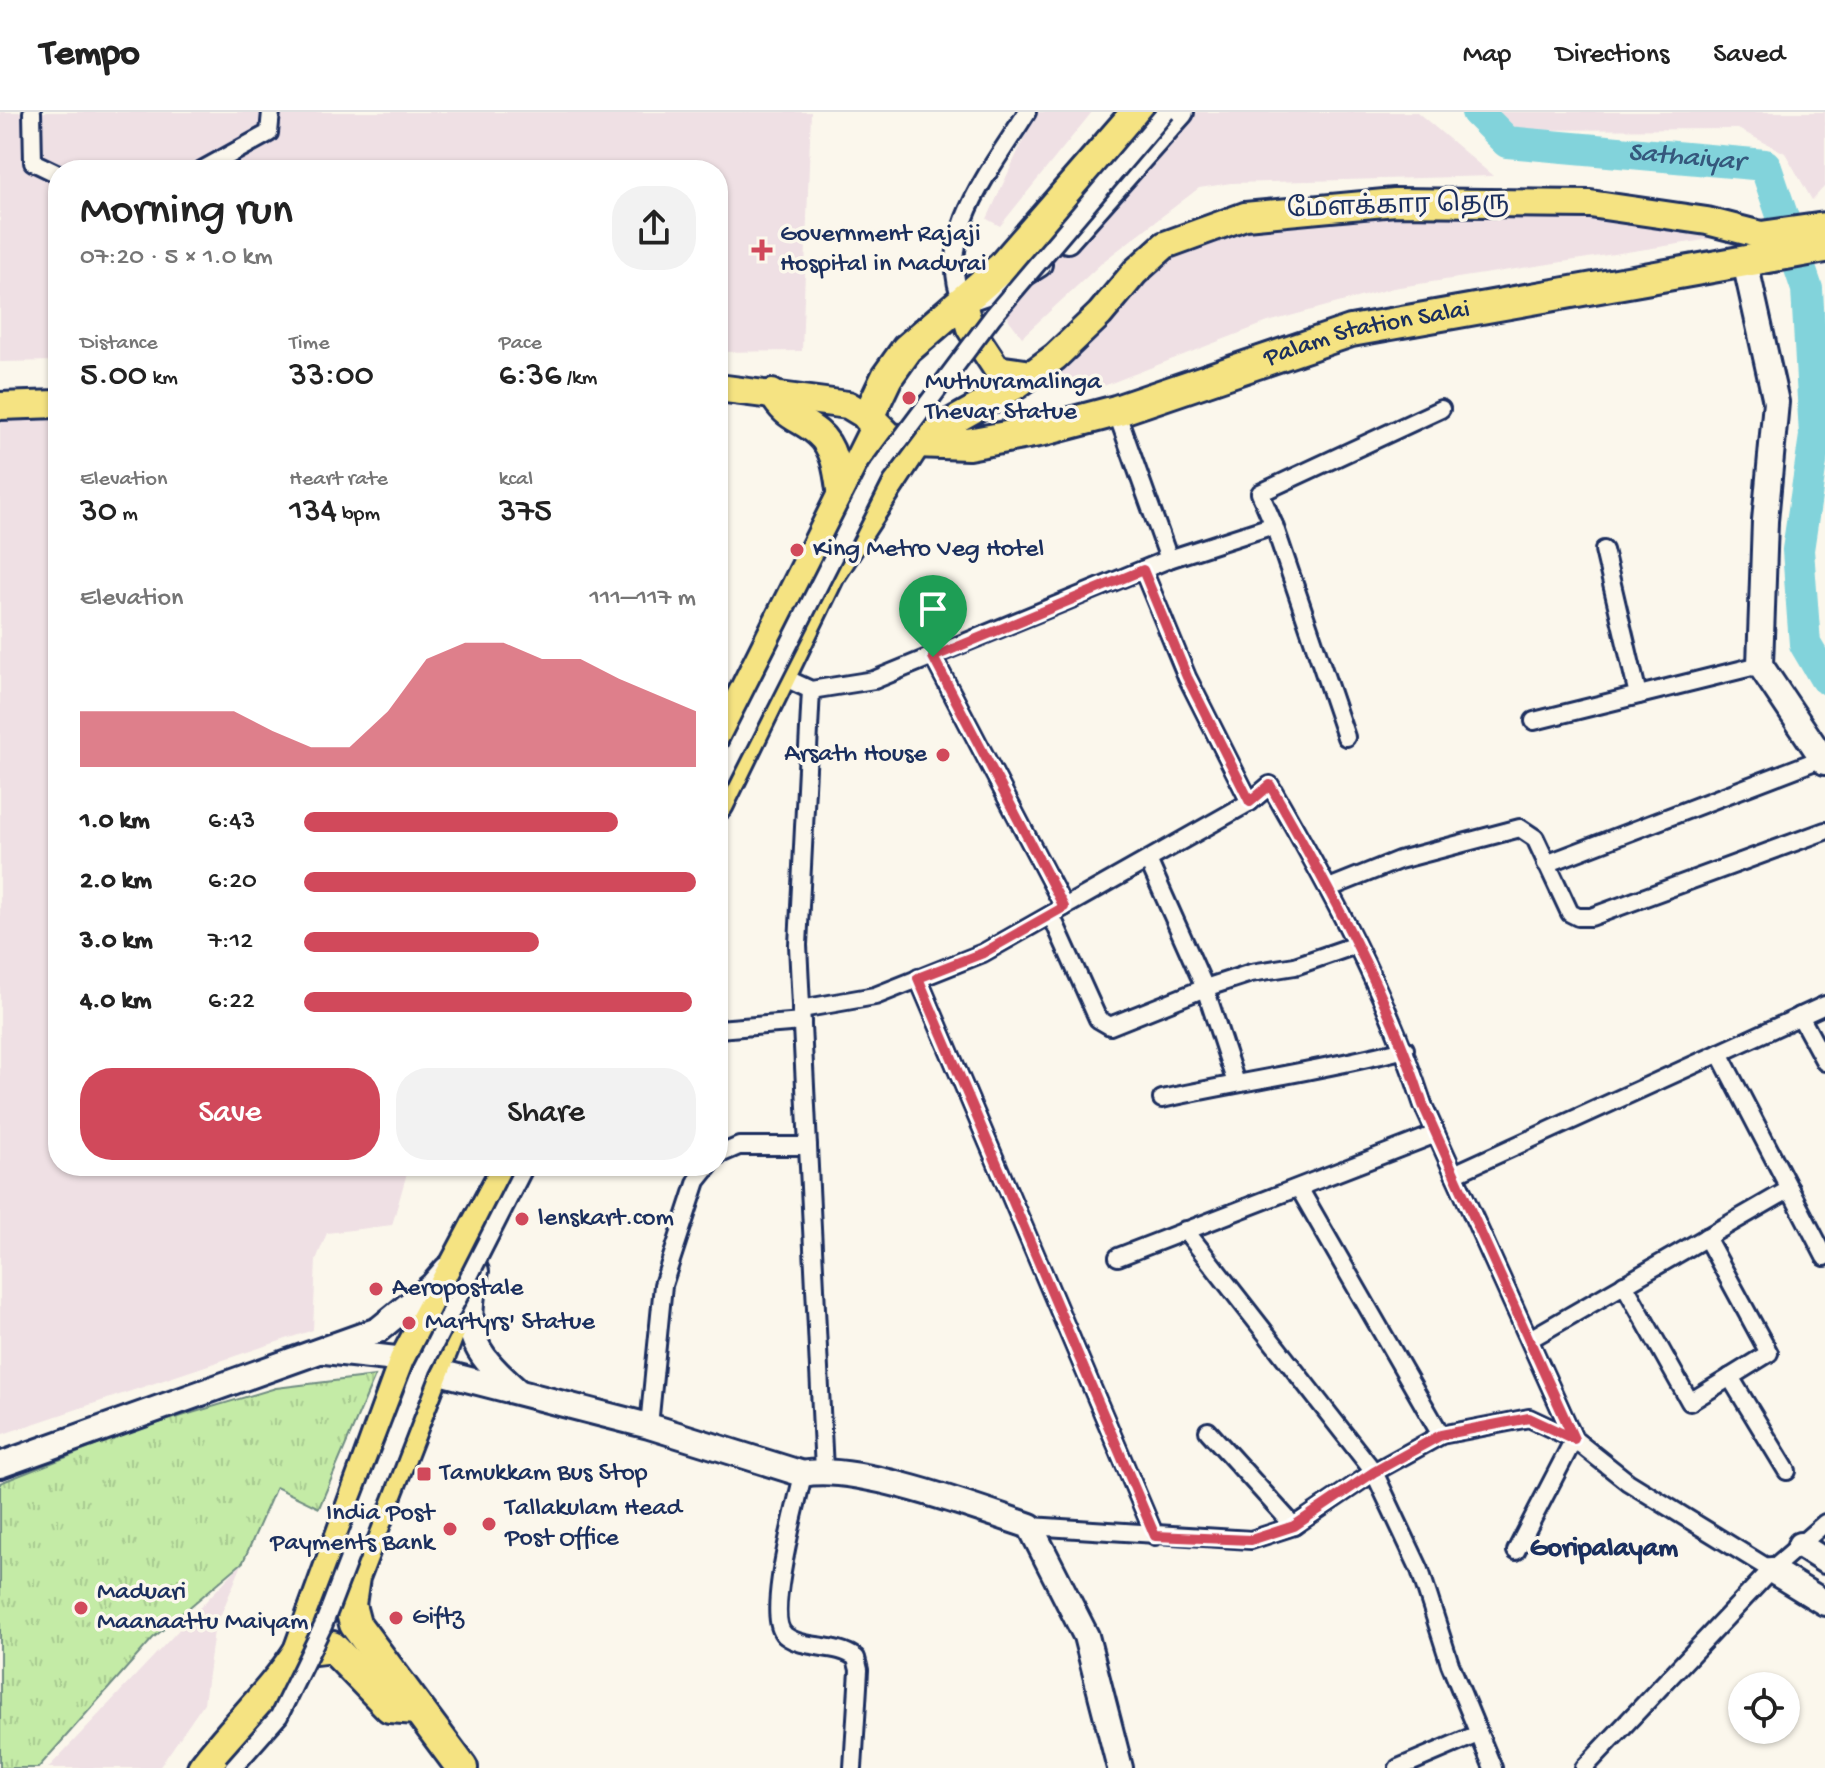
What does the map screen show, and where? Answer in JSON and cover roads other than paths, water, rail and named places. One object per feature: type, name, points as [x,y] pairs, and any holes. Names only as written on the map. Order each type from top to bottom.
[{"type":"highway","points":[[728,725],[841,497],[872,423],[887,377],[907,349],[1002,267],[1137,112]]},
{"type":"highway","name":"Palam Station Salai","points":[[872,423],[890,439],[916,442],[968,444],[1044,430],[1116,411],[1351,331],[1758,252],[1822,234]]},
{"type":"highway","points":[[728,784],[783,677],[829,575],[916,442]]},
{"type":"highway","points":[[203,1768],[226,1738],[275,1687],[299,1651],[418,1365],[471,1258],[504,1176]]},
{"type":"highway","points":[[471,1258],[526,1176]]},
{"type":"highway","points":[[418,1365],[354,1577],[350,1605],[355,1624],[462,1768]]},
{"type":"highway","points":[[299,1651],[332,1647],[390,1707],[417,1709]]},
{"type":"main road","name":"மேளக்கார தெரு","points":[[916,442],[1032,374],[1100,314],[1135,272],[1165,245],[1245,216],[1395,202],[1590,204],[1707,221],[1758,252]]},
{"type":"main road","points":[[962,301],[970,328],[997,369],[1032,374]]},
{"type":"main road","points":[[728,389],[848,405],[872,423]]},
{"type":"main road","points":[[772,393],[782,412],[820,434],[836,464],[841,497]]},
{"type":"main road","points":[[0,406],[48,404]]},
{"type":"street","points":[[32,112],[33,162],[48,169]]},
{"type":"street","points":[[220,160],[269,133],[271,112]]},
{"type":"street","points":[[1027,112],[975,198],[954,249],[953,280],[962,301],[1004,286],[1034,268],[1069,238],[1181,112]]},
{"type":"street","points":[[728,765],[876,472],[993,316],[1166,112]]},
{"type":"street","points":[[1546,864],[1824,760],[1760,665],[1765,521],[1776,402],[1758,252]]},
{"type":"street","points":[[1346,737],[1274,525],[1260,493],[1441,409]]},
{"type":"street","points":[[1116,411],[1169,559]]},
{"type":"street","points":[[783,677],[811,690],[874,680],[1169,559],[1274,525]]},
{"type":"street","points":[[1604,550],[1638,695]]},
{"type":"street","points":[[1143,570],[1187,677],[1250,802]]},
{"type":"street","points":[[933,657],[1058,911],[1102,1024],[1120,1025],[1205,988],[1251,973],[1295,966],[1356,945]]},
{"type":"street","points":[[1534,721],[1760,665]]},
{"type":"street","points":[[811,690],[798,945],[808,1146],[814,1472],[778,1590],[778,1626],[788,1638],[856,1658],[859,1670],[853,1768]]},
{"type":"street","points":[[728,1027],[801,1016],[875,996],[983,953],[1250,802],[1270,785],[1329,888],[1405,1049],[1436,1134],[1574,1439]]},
{"type":"street","points":[[1329,888],[1399,860],[1509,829],[1528,831],[1570,913],[1578,917],[1591,917],[1825,831]]},
{"type":"street","points":[[1148,860],[1205,988],[1236,1083]]},
{"type":"street","points":[[918,978],[1155,1536]]},
{"type":"street","points":[[1454,1174],[1825,1005]]},
{"type":"street","points":[[1800,1016],[1825,1062]]},
{"type":"street","points":[[1162,1099],[1236,1083],[1325,1070],[1405,1049]]},
{"type":"street","points":[[1719,1053],[1825,1257]]},
{"type":"street","points":[[1118,1257],[1436,1134]]},
{"type":"street","points":[[728,1151],[739,1146],[808,1146]]},
{"type":"street","points":[[233,1768],[279,1716],[316,1639],[422,1369],[520,1176]]},
{"type":"street","points":[[649,1426],[663,1285],[701,1176]]},
{"type":"street","points":[[1299,1188],[1441,1435]]},
{"type":"street","points":[[1530,1339],[1790,1189]]},
{"type":"street","points":[[1185,1230],[1374,1472],[1420,1570],[1450,1664],[1493,1768]]},
{"type":"street","points":[[1624,1284],[1690,1402],[1769,1353],[1706,1237]]},
{"type":"street","points":[[0,1465],[378,1330],[471,1258]]},
{"type":"street","points":[[471,1258],[468,1328],[487,1365],[519,1393]]},
{"type":"street","points":[[319,1350],[418,1365],[814,1472],[935,1495],[1030,1526],[1155,1536],[1251,1540],[1294,1526],[1374,1472],[1441,1435],[1529,1418],[1574,1439],[1628,1482],[1825,1603]]},
{"type":"street","points":[[1730,1377],[1787,1471]]},
{"type":"street","points":[[1208,1431],[1294,1526]]},
{"type":"street","points":[[1516,1551],[1574,1439]]},
{"type":"street","points":[[1584,1768],[1771,1570],[1825,1523]]},
{"type":"street","points":[[1030,1526],[1086,1636],[1120,1768]]},
{"type":"street","points":[[1800,1545],[1825,1561]]},
{"type":"street","points":[[1398,1768],[1478,1734]]},
{"type":"waterway","name":"Sathaiyar","points":[[1477,112],[1507,142],[1765,165],[1807,289],[1815,436],[1798,550],[1805,644],[1825,678]]},
{"type":"place","name":"Government Rajaji Hospital in Madurai","points":[[762,250]]},
{"type":"place","name":"Muthuramalinga Thevar Statue","points":[[909,398]]},
{"type":"place","name":"King Metro Veg Hotel","points":[[797,550]]},
{"type":"place","name":"Arsath House","points":[[943,755]]},
{"type":"place","name":"lenskart.com","points":[[522,1219]]},
{"type":"place","name":"Aeropostale","points":[[376,1289]]},
{"type":"place","name":"Martyrs' Statue","points":[[409,1323]]},
{"type":"place","name":"Tamukkam Bus Stop","points":[[424,1474]]},
{"type":"place","name":"Tallakulam Head Post Office","points":[[489,1524]]},
{"type":"place","name":"India Post Payments Bank","points":[[450,1529]]},
{"type":"place","name":"Maduari Maanaattu Maiyam","points":[[81,1608]]},
{"type":"place","name":"Giftz","points":[[396,1618]]},
{"type":"district","name":"Goripalayam","points":[[1604,1549]]}]
